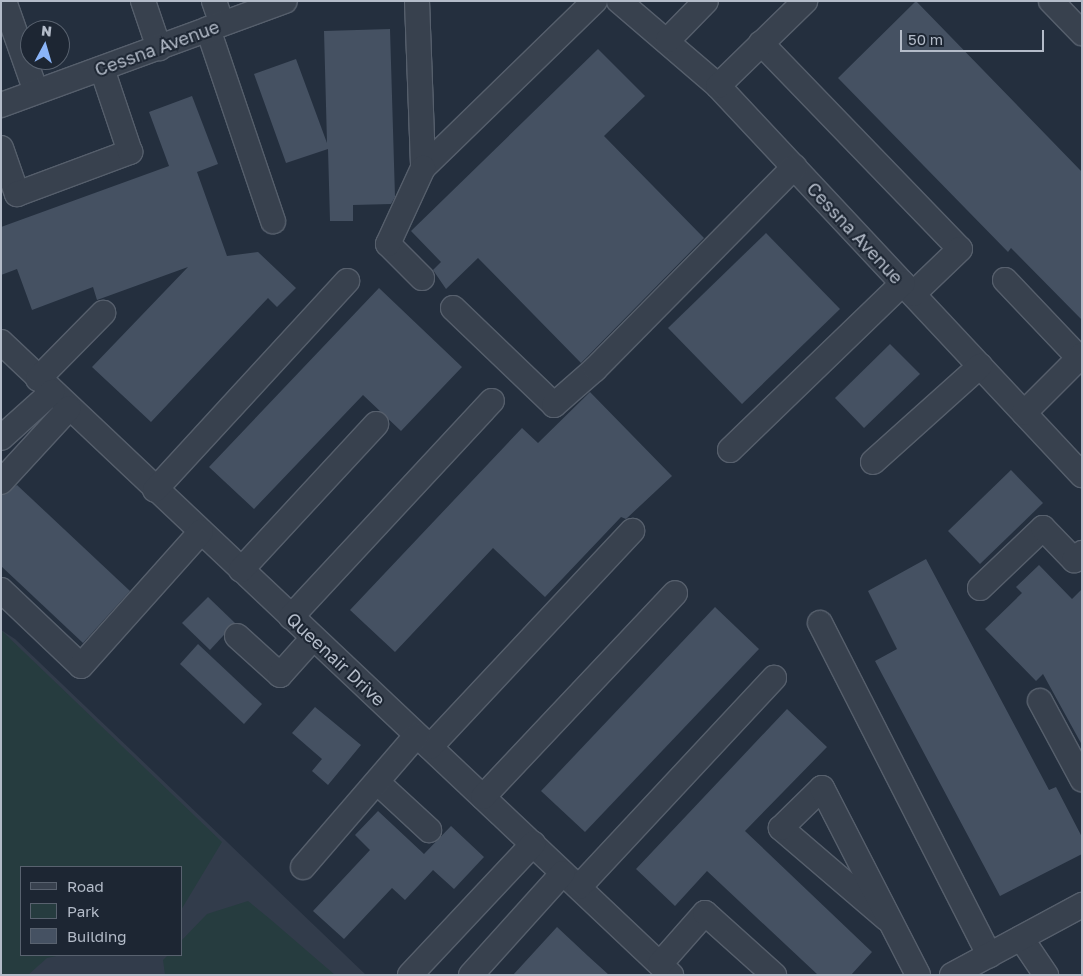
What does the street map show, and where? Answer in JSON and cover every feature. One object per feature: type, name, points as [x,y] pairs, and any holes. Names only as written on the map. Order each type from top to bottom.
[{"type":"street","points":[[4,1],[36,92]]},
{"type":"street","points":[[143,1],[159,48]]},
{"type":"street","points":[[214,1],[215,27],[272,221]]},
{"type":"street","name":"Cessna Avenue","points":[[1,104],[102,69],[285,1]]},
{"type":"street","points":[[417,1],[424,168]]},
{"type":"street","points":[[422,278],[388,244],[424,168],[595,1]]},
{"type":"street","name":"Cessna Avenue","points":[[619,1],[668,40],[718,86],[1082,475]]},
{"type":"street","points":[[668,40],[706,1]]},
{"type":"street","points":[[718,86],[805,1]]},
{"type":"street","points":[[1051,1],[1082,33]]},
{"type":"street","points":[[730,450],[908,289],[960,249],[761,44]]},
{"type":"street","points":[[1,148],[17,194],[130,152],[102,69]]},
{"type":"street","points":[[453,308],[554,405],[595,369],[794,167]]},
{"type":"street","points":[[1005,280],[1080,356],[1024,413]]},
{"type":"street","points":[[155,490],[347,281]]},
{"type":"street","points":[[1,438],[103,313]]},
{"type":"street","name":"Queenair Drive","points":[[1,342],[155,490],[665,969]]},
{"type":"street","points":[[873,462],[980,366]]},
{"type":"street","points":[[291,617],[492,401]]},
{"type":"street","points":[[1,482],[69,408]]},
{"type":"street","points":[[241,570],[376,424]]},
{"type":"street","points":[[980,588],[1043,528],[1074,560],[1082,553]]},
{"type":"street","points":[[303,867],[377,782],[424,741],[632,531]]},
{"type":"street","points":[[1,590],[81,666],[201,532]]},
{"type":"street","points":[[483,797],[675,593]]},
{"type":"street","points":[[820,623],[989,955]]},
{"type":"street","points":[[237,636],[280,675],[313,638]]},
{"type":"street","points":[[471,975],[571,880],[774,678]]},
{"type":"street","points":[[1040,701],[1082,779]]},
{"type":"street","points":[[377,782],[429,830]]},
{"type":"street","points":[[887,919],[781,828],[822,788],[887,919],[918,975]]},
{"type":"street","points":[[410,975],[533,844]]},
{"type":"street","points":[[952,975],[1082,906]]},
{"type":"street","points":[[665,969],[705,913],[774,975]]},
{"type":"street","points":[[1021,938],[1046,975]]},
{"type":"shaded area","points":[[1,630],[15,639],[366,975],[1,975]]},
{"type":"green space","points":[[1,630],[222,842],[182,908],[182,866],[20,866],[20,956],[56,956],[47,958],[28,975],[1,975]]},
{"type":"green space","points":[[248,901],[335,975],[165,975],[163,960],[167,956],[182,956],[182,940],[207,914]]},
{"type":"building","points":[[916,1],[1082,172],[1082,320],[1011,248],[1008,252],[838,78]]},
{"type":"building","points":[[390,29],[395,197],[391,204],[353,205],[353,221],[330,221],[328,149],[286,163],[254,74],[296,59],[327,143],[324,31]]},
{"type":"building","points":[[598,49],[645,96],[604,136],[704,238],[581,363],[478,258],[446,289],[433,270],[441,262],[411,231]]},
{"type":"building","points":[[192,96],[218,164],[197,172],[227,256],[258,252],[296,288],[277,307],[268,298],[151,422],[92,367],[188,267],[97,300],[93,287],[32,310],[17,269],[1,275],[1,227],[169,166],[149,112]]},
{"type":"building","points":[[766,233],[840,309],[742,404],[668,328]]},
{"type":"building","points":[[379,288],[462,367],[401,431],[363,395],[254,509],[209,467]]},
{"type":"building","points":[[890,344],[920,374],[864,428],[835,398]]},
{"type":"building","points":[[590,392],[672,476],[626,519],[621,517],[545,597],[493,548],[395,652],[350,610],[522,428],[538,443]]},
{"type":"building","points":[[1011,470],[1043,503],[980,564],[948,531]]},
{"type":"building","points":[[17,485],[130,591],[83,643],[1,566],[1,495]]},
{"type":"building","points":[[926,559],[1049,790],[1056,787],[1082,837],[1082,854],[1000,896],[875,661],[897,649],[868,591]]},
{"type":"building","points":[[1039,565],[1072,599],[1082,589],[1082,745],[1043,674],[1036,681],[985,629],[1022,593],[1016,587]]},
{"type":"building","points":[[208,597],[235,623],[210,650],[182,623]]},
{"type":"building","points":[[715,607],[759,649],[585,832],[541,791]]},
{"type":"building","points":[[198,644],[262,704],[244,724],[180,664]]},
{"type":"building","points":[[315,707],[361,745],[328,785],[312,771],[322,759],[292,733]]},
{"type":"building","points":[[787,709],[827,747],[745,831],[872,952],[851,975],[818,975],[707,871],[675,906],[636,869]]},
{"type":"building","points":[[378,811],[424,854],[451,826],[484,857],[454,889],[433,870],[405,900],[392,888],[344,939],[313,911],[370,850],[355,835]]},
{"type":"building","points":[[557,927],[588,956],[609,975],[513,975]]}]
